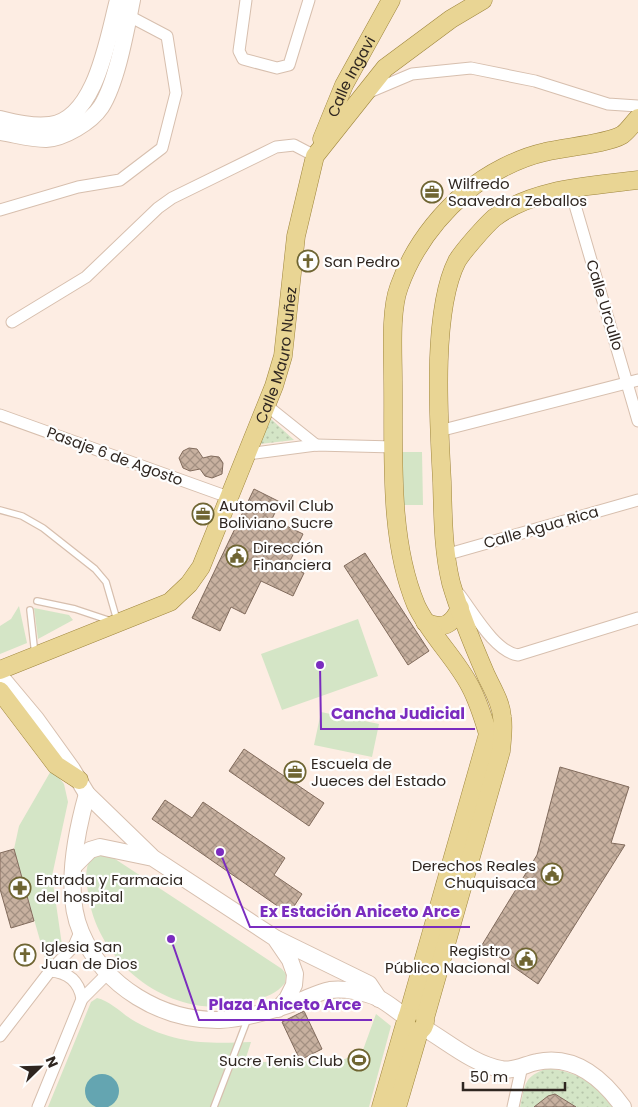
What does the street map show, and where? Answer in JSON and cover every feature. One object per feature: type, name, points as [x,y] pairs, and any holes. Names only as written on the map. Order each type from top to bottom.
[{"type":"main road","points":[[0,119],[27,125],[52,125],[78,110],[93,88],[118,0]]},
{"type":"main road","points":[[0,132],[45,139],[60,137],[87,121],[101,108],[113,77],[132,0]]},
{"type":"main road","name":"Calle Ingavi","points":[[315,156],[344,86],[391,0]]},
{"type":"main road","name":"Calle Mauro Nuñez","points":[[0,670],[170,602],[189,584],[201,567],[231,498],[283,356],[296,236],[315,156],[344,121],[361,95],[385,68],[451,19],[483,0]]},
{"type":"main road","points":[[493,749],[482,713],[470,685],[425,622],[408,582],[398,533],[394,447],[393,330],[398,289],[417,246],[444,213],[467,191],[509,165],[545,152],[572,148],[621,135],[638,118]]},
{"type":"main road","points":[[397,1107],[415,1022],[502,715],[497,697],[478,656],[452,584],[445,555],[440,431],[441,324],[445,299],[458,261],[493,219],[522,202],[570,188],[638,180]]},
{"type":"main road","points":[[425,622],[442,627],[466,623]]},
{"type":"main road","points":[[456,666],[456,658],[462,650],[478,656]]},
{"type":"main road","points":[[0,676],[36,719],[80,781],[153,858],[275,938],[369,984],[379,999]]},
{"type":"main road","points":[[0,692],[56,765],[80,781]]},
{"type":"main road","points":[[80,781],[79,822],[74,866],[74,903],[80,932],[108,973],[140,1001],[166,1011],[197,1019],[222,1020],[278,1009],[330,990],[364,993],[379,999],[487,1067],[504,1070],[546,1061],[560,1061],[577,1065],[603,1083],[623,1107]]},
{"type":"main road","points":[[74,866],[90,850],[100,846],[153,858]]},
{"type":"main road","points":[[275,938],[290,960],[296,974],[294,985],[287,999],[278,1009]]},
{"type":"main road","points":[[381,1107],[415,1022]]},
{"type":"street","points":[[246,0],[239,51],[243,59],[277,68],[289,65],[309,0]]},
{"type":"street","points":[[0,210],[78,187],[120,180],[162,148],[176,93],[167,36],[129,16]]},
{"type":"street","points":[[361,95],[412,74],[471,68],[535,81],[608,104],[638,106]]},
{"type":"street","points":[[12,322],[86,277],[158,208],[172,198],[276,147],[294,145],[315,156]]},
{"type":"street","name":"Calle Urcullo","points":[[570,188],[633,382],[638,421]]},
{"type":"street","points":[[440,431],[633,382]]},
{"type":"street","points":[[266,405],[316,445]]},
{"type":"street","name":"Pasaje 6 de Agosto","points":[[0,415],[231,498]]},
{"type":"street","points":[[247,454],[316,445],[394,447]]},
{"type":"street","name":"Calle Agua Rica","points":[[445,555],[638,500]]},
{"type":"street","points":[[452,584],[466,623],[509,654],[518,655],[638,618]]},
{"type":"street","points":[[0,1036],[50,971],[74,946],[80,932]]},
{"type":"street","points":[[50,971],[69,975],[76,982],[82,1000]]},
{"type":"street","points":[[38,1107],[82,1000],[108,973]]},
{"type":"street","points":[[512,1107],[522,1066]]},
{"type":"lane","points":[[0,510],[22,516],[43,528],[96,569],[106,582],[118,623]]},
{"type":"lane","points":[[37,601],[75,609],[118,623]]},
{"type":"lane","points":[[27,660],[30,610]]},
{"type":"lane","points":[[214,1107],[249,1015]]},
{"type":"green space","points":[[271,419],[294,440],[260,444]]},
{"type":"green space","points":[[402,452],[422,452],[423,505],[404,505]]},
{"type":"green space","points":[[19,606],[27,643],[0,654],[0,626],[11,619]]},
{"type":"green space","points":[[34,608],[69,615],[73,620],[38,639]]},
{"type":"green space","points":[[358,619],[378,676],[282,710],[261,654]]},
{"type":"green space","points":[[321,712],[379,724],[372,757],[314,745]]},
{"type":"green space","points":[[52,769],[64,784],[68,802],[52,876],[62,945],[47,965],[14,849],[19,826]]},
{"type":"green space","points":[[109,855],[282,969],[286,974],[285,983],[273,993],[264,997],[222,1007],[196,1005],[170,998],[147,985],[126,968],[109,948],[96,924],[89,899],[86,873],[91,858]]},
{"type":"green space","points":[[97,998],[107,1002],[136,1022],[178,1039],[220,1043],[251,1042],[244,1064],[345,1059],[363,1050],[376,1014],[391,1026],[369,1107],[48,1107],[91,1002]]},
{"type":"green space","points":[[548,1068],[569,1073],[585,1080],[599,1091],[612,1107],[520,1107],[527,1082],[540,1071]]},
{"type":"water","points":[[102,1074],[109,1075],[114,1079],[118,1084],[118,1098],[114,1103],[109,1107],[102,1108],[95,1107],[90,1103],[86,1098],[85,1091],[86,1084],[90,1079],[95,1075]]},
{"type":"building","points":[[189,448],[197,449],[203,458],[219,457],[223,463],[222,474],[212,478],[205,476],[200,469],[190,471],[183,468],[179,458],[183,451]]},
{"type":"building","points":[[254,489],[280,502],[272,519],[303,534],[288,565],[304,573],[293,596],[261,581],[245,614],[231,607],[220,631],[192,618]]},
{"type":"building","points":[[365,553],[429,651],[408,665],[344,566]]},
{"type":"building","points":[[244,749],[324,803],[309,826],[229,771]]},
{"type":"building","points":[[560,767],[629,787],[611,843],[625,845],[538,984],[482,945],[537,855]]},
{"type":"building","points":[[165,800],[192,818],[203,802],[285,858],[274,875],[302,894],[289,914],[152,819]]},
{"type":"building","points":[[14,849],[34,921],[11,928],[0,889],[0,853]]},
{"type":"building","points":[[304,1011],[322,1049],[300,1060],[282,1022]]},
{"type":"building","points":[[555,1094],[576,1107],[534,1107],[548,1096]]},
{"type":"place","name":"Wilfredo Saavedra Zeballos","points":[[432,192]]},
{"type":"place","name":"San Pedro","points":[[308,261]]},
{"type":"place","name":"Automovil Club Boliviano Sucre","points":[[203,514]]},
{"type":"place","name":"Dirección Financiera","points":[[237,556]]},
{"type":"place","name":"Cancha Judicial","points":[[320,665]]},
{"type":"place","name":"Escuela de Jueces del Estado","points":[[295,772]]},
{"type":"place","name":"Ex Estación Aniceto Arce","points":[[220,852]]},
{"type":"place","name":"Derechos Reales Chuquisaca","points":[[552,874]]},
{"type":"place","name":"Entrada y Farmacia del hospital","points":[[20,888]]},
{"type":"place","name":"Plaza Aniceto Arce","points":[[171,939]]},
{"type":"place","name":"Iglesia San Juan de Dios","points":[[25,955]]},
{"type":"place","name":"Registro Público Nacional","points":[[526,959]]},
{"type":"place","name":"Sucre Tenis Club","points":[[359,1060]]}]
